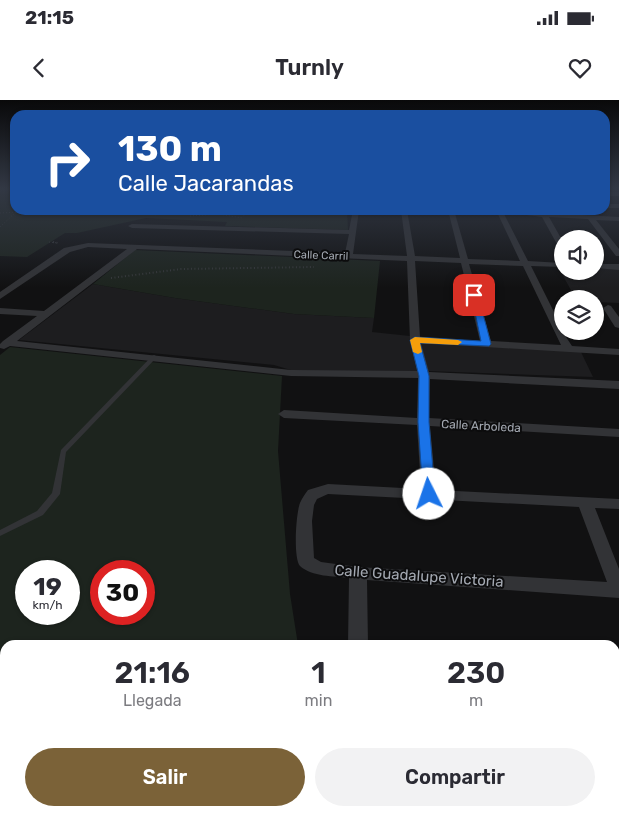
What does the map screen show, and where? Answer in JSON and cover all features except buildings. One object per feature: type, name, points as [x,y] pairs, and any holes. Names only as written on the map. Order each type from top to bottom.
[{"type":"street","points":[[349,256],[354,221]]},
{"type":"street","points":[[405,221],[410,259],[415,340],[424,376],[423,422],[429,494],[619,504]]},
{"type":"street","points":[[454,221],[486,344]]},
{"type":"street","points":[[505,221],[568,349]]},
{"type":"street","points":[[593,221],[619,254]]},
{"type":"street","points":[[132,226],[353,232]]},
{"type":"street","points":[[218,236],[223,229]]},
{"type":"street","name":"Calle Carril","points":[[0,296],[67,250],[88,245],[211,247],[349,256],[554,265]]},
{"type":"street","points":[[3,346],[135,247]]},
{"type":"street","points":[[604,266],[619,267]]},
{"type":"street","points":[[608,308],[619,325]]},
{"type":"street","points":[[0,311],[47,314]]},
{"type":"street","points":[[415,340],[619,352]]},
{"type":"street","points":[[3,346],[154,358],[291,372],[619,385]]},
{"type":"street","name":"Calle Arboleda","points":[[284,414],[619,433]]},
{"type":"street","name":"Calle Guadalupe Victoria","points":[[429,494],[328,490],[314,493],[307,502],[304,550],[306,561],[318,568],[358,573],[619,590]]},
{"type":"street","points":[[585,502],[619,590]]},
{"type":"street","points":[[358,573],[358,640]]},
{"type":"lane","points":[[0,533],[40,513],[56,494],[62,451],[154,358]]},
{"type":"path","points":[[93,278],[108,279],[181,269],[319,266]]},
{"type":"shaded area","points":[[0,221],[130,221],[77,233],[65,233],[27,257],[0,256]]},
{"type":"shaded area","points":[[215,221],[348,221],[348,230],[225,226],[227,222]]},
{"type":"shaded area","points":[[135,250],[380,261],[374,318],[294,314],[175,298],[93,284]]},
{"type":"shaded area","points":[[604,268],[619,269],[619,303],[604,302],[604,290],[571,290],[565,280],[604,280]]},
{"type":"shaded area","points":[[93,284],[175,298],[294,314],[374,318],[372,332],[410,336],[422,377],[294,371],[274,365],[19,340]]},
{"type":"shaded area","points":[[421,343],[580,350],[593,377],[427,371]]},
{"type":"shaded area","points":[[10,347],[282,376],[278,451],[290,594],[297,640],[0,640],[0,355]]},
{"type":"slow traffic","points":[[418,352],[415,340],[458,342]]},
{"type":"route","points":[[429,494],[423,422],[424,376],[415,340],[486,344],[474,295]]}]
